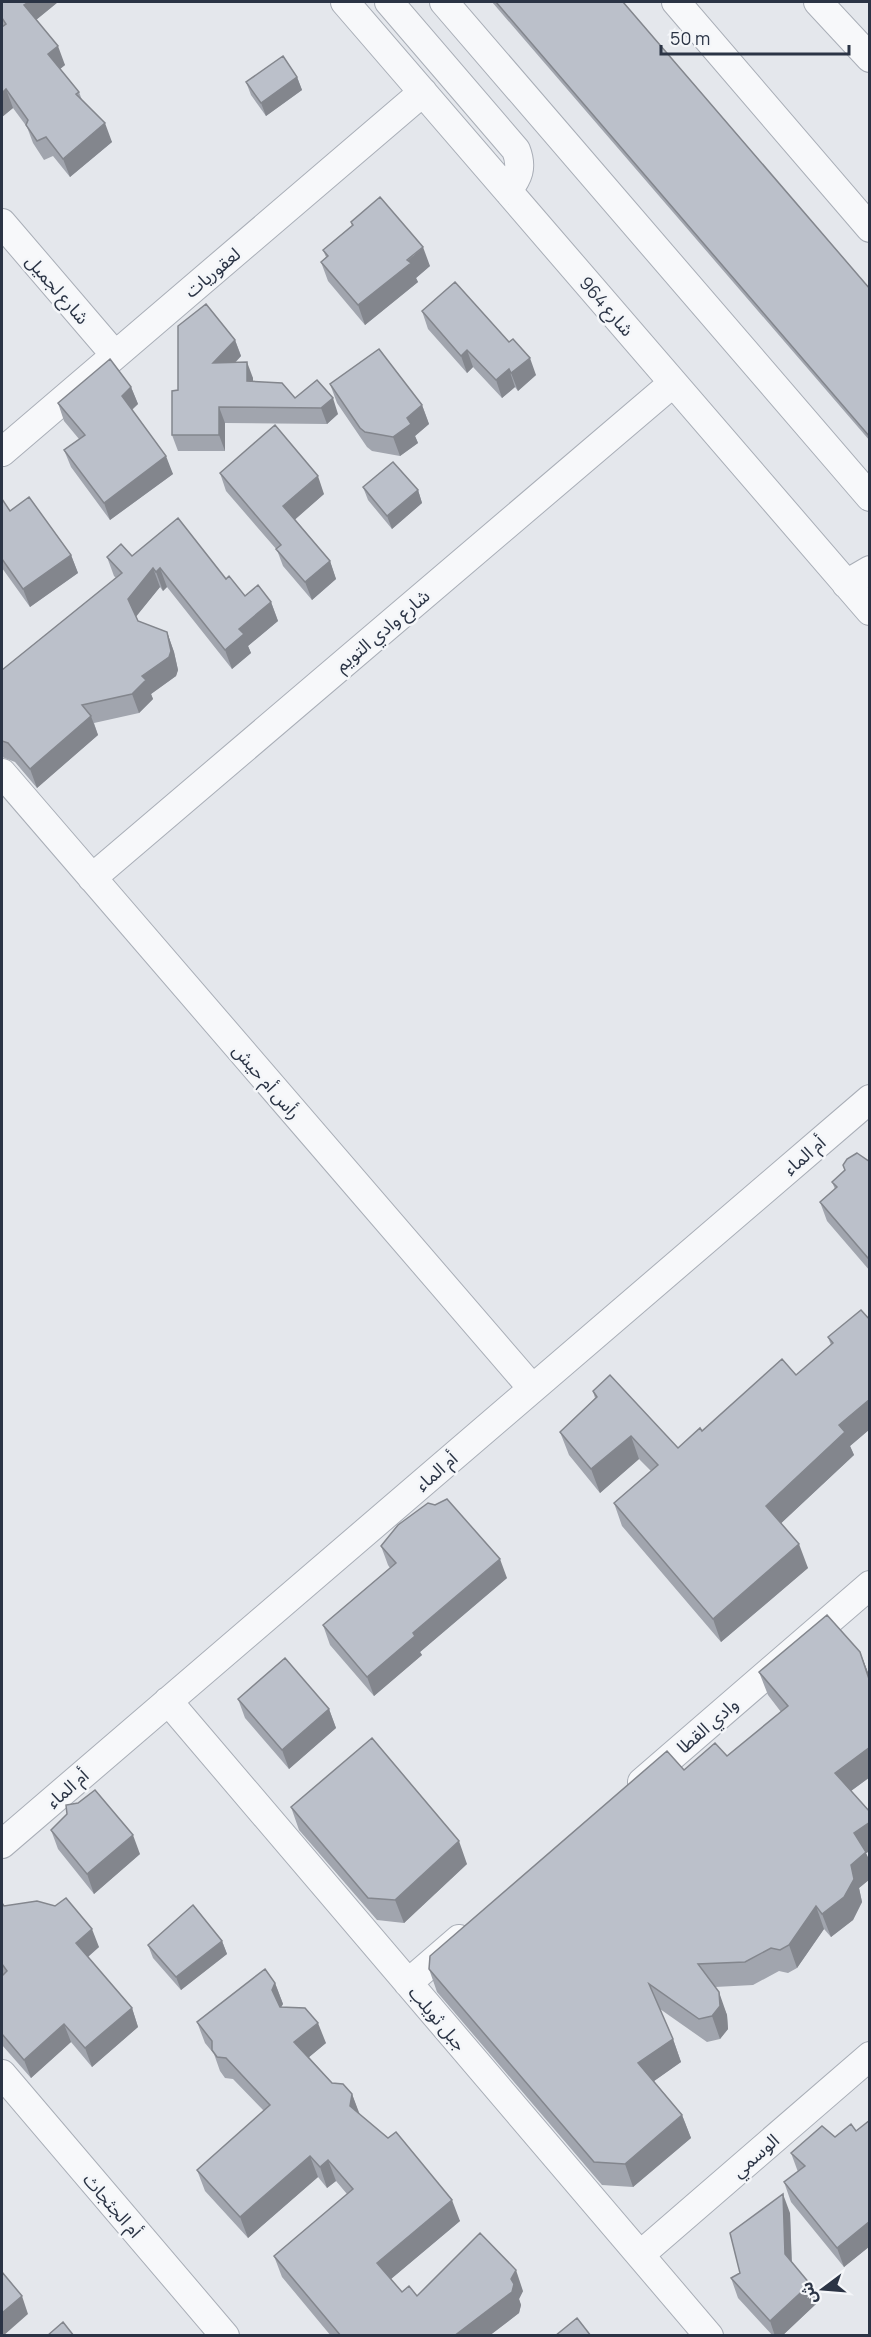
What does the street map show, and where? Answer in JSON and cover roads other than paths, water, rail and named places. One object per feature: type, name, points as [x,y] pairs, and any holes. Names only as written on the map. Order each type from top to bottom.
[{"type":"street","name":"شارع 964","points":[[345,2],[673,383],[858,577],[870,611]]},
{"type":"street","points":[[389,2],[516,150],[520,168],[518,177],[508,191]]},
{"type":"street","points":[[444,2],[870,497]]},
{"type":"street","points":[[676,2],[870,228]]},
{"type":"street","points":[[818,2],[870,57]]},
{"type":"street","name":"لعقوريات","points":[[2,452],[423,92]]},
{"type":"street","name":"شارع لجميل","points":[[2,223],[115,355]]},
{"type":"street","name":"شارع وادي التويم","points":[[92,878],[673,383]]},
{"type":"street","name":"رأس أم حيش","points":[[2,773],[532,1388]]},
{"type":"street","name":"أم الماء","points":[[2,1844],[870,1099]]},
{"type":"street","name":"وادي القطا","points":[[625,1796],[870,1585]]},
{"type":"street","name":"جبل ثويلب","points":[[168,1701],[709,2336]]},
{"type":"street","points":[[408,1983],[481,1921]]},
{"type":"street","name":"الوسمي","points":[[640,2255],[870,2056]]},
{"type":"street","name":"أم الجثجاث","points":[[2,2074],[214,2332]]}]
